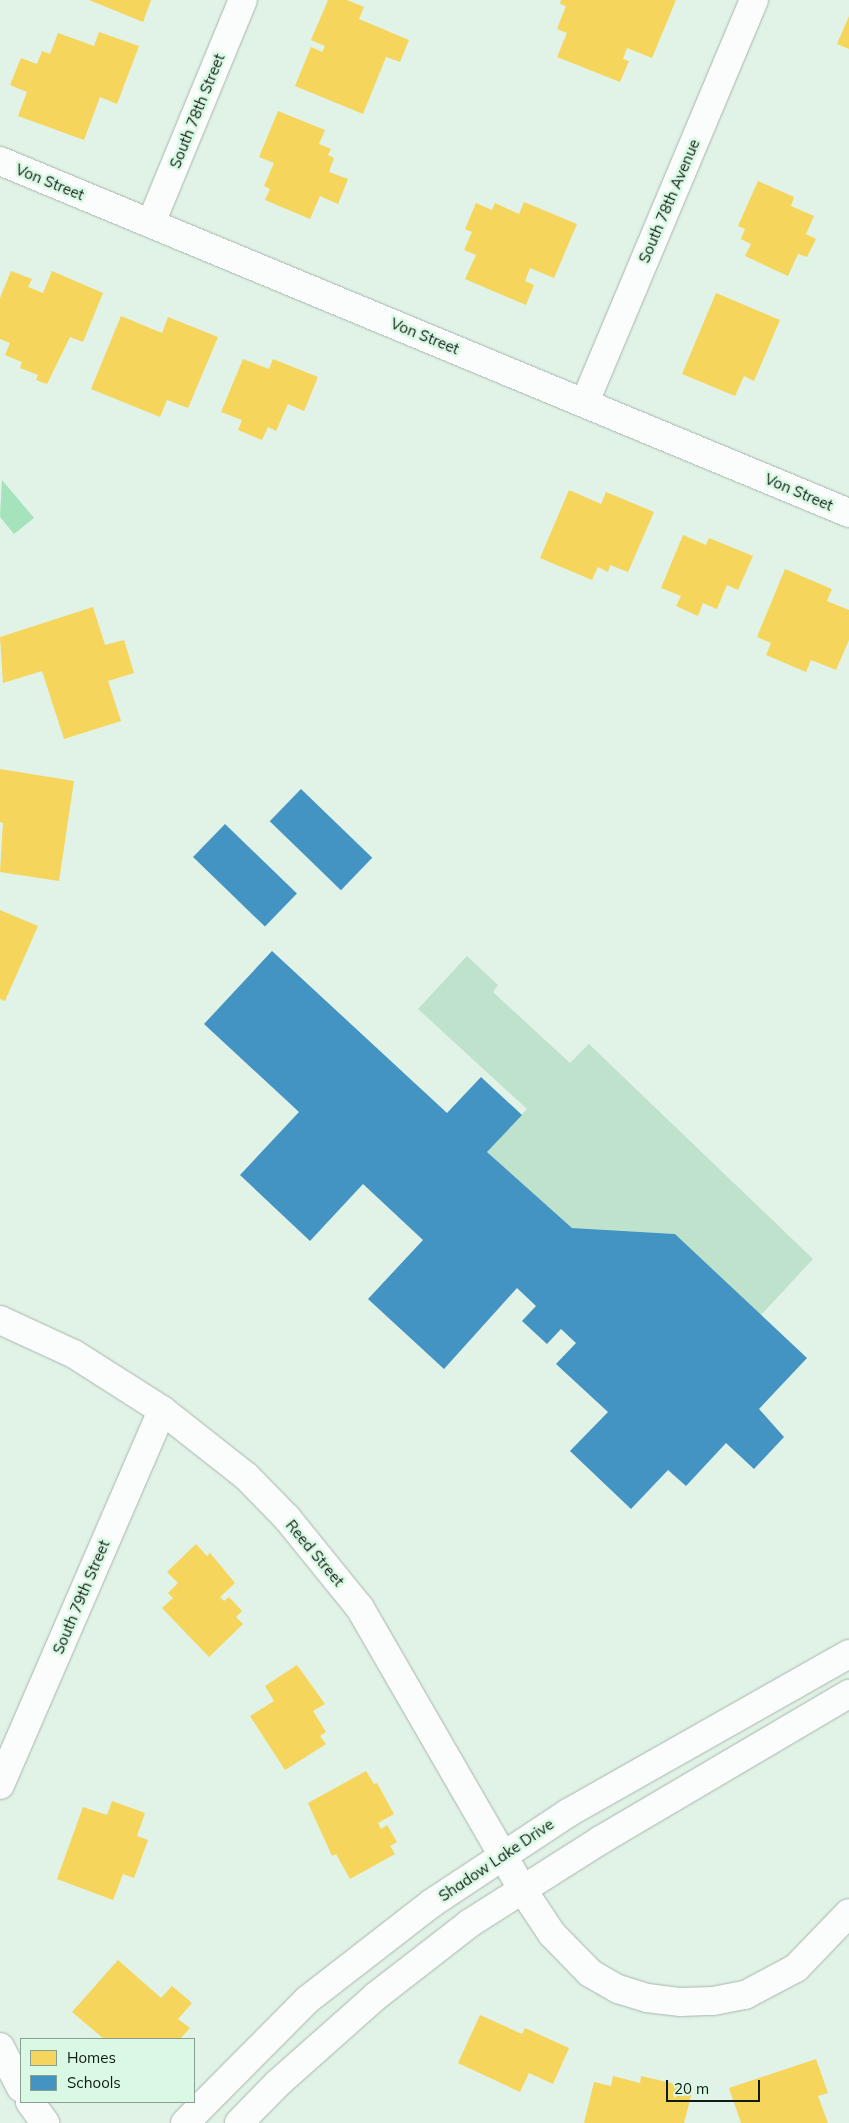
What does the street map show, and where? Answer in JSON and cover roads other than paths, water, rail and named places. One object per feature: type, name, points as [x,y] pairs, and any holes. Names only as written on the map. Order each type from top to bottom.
[{"type":"street","name":"South 78th Street","points":[[151,223],[243,0]]},
{"type":"street","name":"South 78th Avenue","points":[[585,402],[754,0]]},
{"type":"street","name":"Von Street","points":[[0,161],[849,513]]},
{"type":"street","name":"Reed Street","points":[[0,1320],[74,1354],[162,1410],[246,1476],[287,1518],[360,1608],[522,1889],[552,1934],[590,1973],[618,1989],[647,1998],[681,2002],[713,2001],[745,1995],[772,1983],[796,1968],[849,1913]]},
{"type":"street","name":"South 79th Street","points":[[0,1785],[162,1410]]},
{"type":"street","name":"Shadow Lake Drive","points":[[185,2123],[307,2000],[425,1908],[568,1812],[849,1654]]},
{"type":"street","points":[[239,2123],[277,2084],[419,1960],[522,1889],[599,1841],[849,1694]]},
{"type":"street","points":[[0,2047],[20,2086]]},
{"type":"street","points":[[31,2103],[45,2123]]}]
